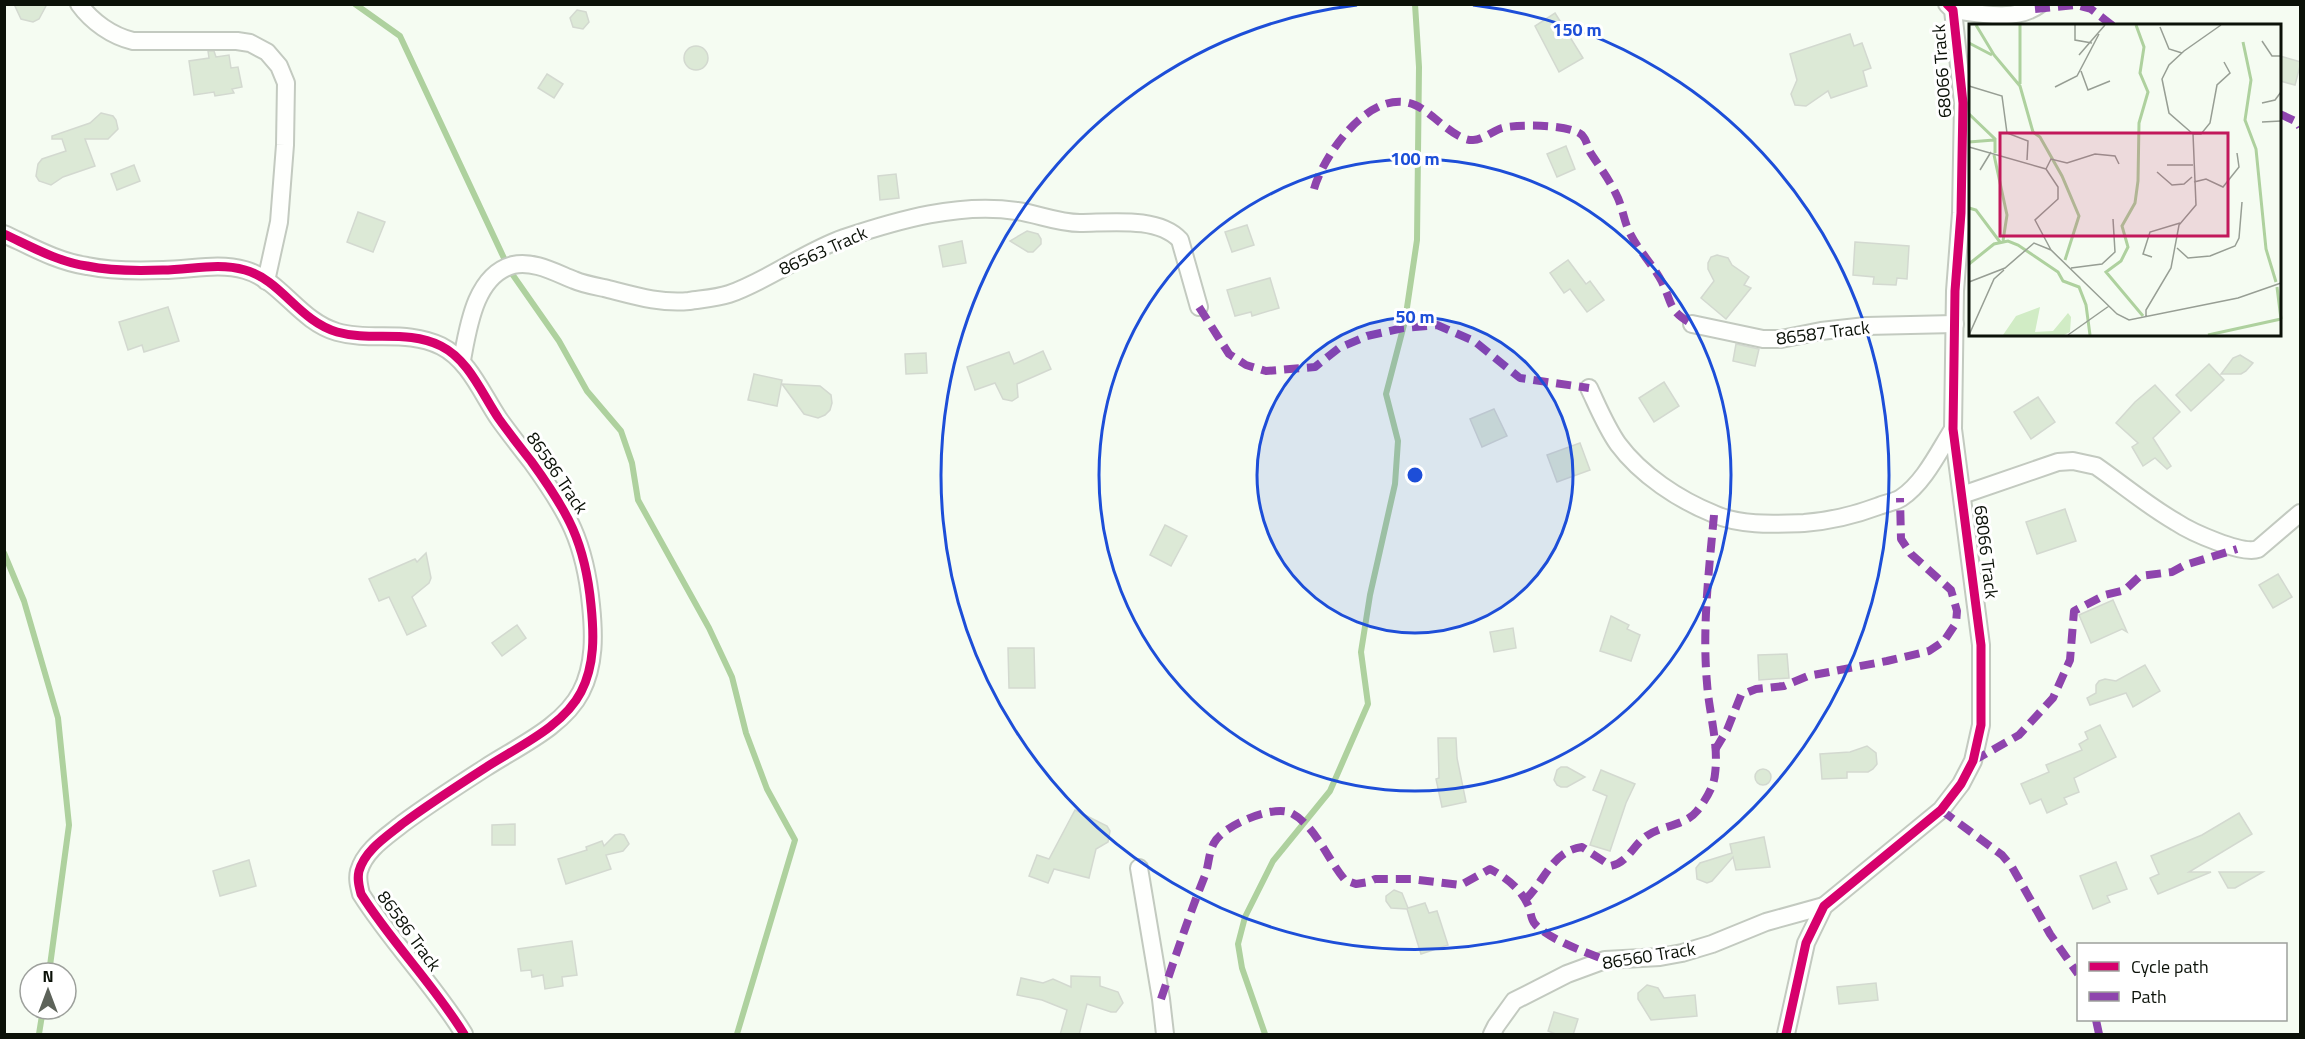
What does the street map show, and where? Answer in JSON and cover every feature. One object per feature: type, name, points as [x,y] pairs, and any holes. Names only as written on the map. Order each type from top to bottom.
[{"type":"street","points":[[79,4],[84,12],[122,38],[133,41],[237,41],[267,51],[279,66],[286,83],[285,145],[279,222],[266,281]]},
{"type":"street","points":[[1950,7],[1989,15],[2019,13],[2035,9],[2040,4]]},
{"type":"street","name":"68066 Track","points":[[1786,1035],[1806,943],[1824,906],[1941,810],[1961,784],[1974,761],[1981,716],[1981,645],[1953,429],[1955,291],[1961,213],[1963,103],[1950,7]]},
{"type":"street","name":"86563 Track","points":[[462,360],[467,333],[480,293],[496,273],[513,265],[538,267],[560,273],[574,281],[648,299],[688,301],[729,294],[841,239],[884,226],[961,210],[1017,211],[1072,222],[1134,223],[1165,230],[1180,240],[1199,307]]},
{"type":"street","name":"86586 Track","points":[[4,234],[84,266],[120,270],[232,268],[255,273],[308,318],[326,329],[357,336],[410,337],[441,346],[462,360],[501,422],[555,494],[568,516],[580,544],[588,576],[593,644],[589,671],[581,692],[561,717],[428,805],[378,842],[360,868],[357,880],[365,900],[414,968],[452,1015],[464,1035]]},
{"type":"street","name":"86587 Track","points":[[1692,324],[1763,339],[1781,339],[1821,331],[1866,326],[1955,324]]},
{"type":"street","points":[[1589,388],[1610,432],[1639,467],[1666,488],[1714,515],[1735,520],[1780,524],[1824,522],[1861,513],[1900,498],[1915,485],[1953,429]]},
{"type":"street","points":[[1962,495],[2058,462],[2086,462],[2096,466],[2177,523],[2237,549],[2250,551],[2258,549],[2301,513]]},
{"type":"street","points":[[1139,868],[1165,1035]]},
{"type":"street","name":"86560 Track","points":[[1492,1035],[1514,1002],[1567,974],[1605,960],[1660,957],[1689,951],[1766,922],[1824,906]]},
{"type":"building","points":[[14,4],[47,4],[39,19],[33,22],[21,19]]},
{"type":"building","points":[[577,10],[586,12],[589,22],[583,29],[573,27],[570,18]]},
{"type":"building","points":[[1555,13],[1583,58],[1559,72],[1535,26]]},
{"type":"building","points":[[1850,34],[1854,46],[1862,43],[1871,68],[1863,71],[1867,86],[1831,98],[1828,91],[1806,106],[1795,105],[1791,94],[1797,80],[1790,54]]},
{"type":"building","points":[[696,46],[701,47],[707,53],[707,63],[701,69],[696,70],[691,69],[685,63],[684,58],[685,53],[691,47]]},
{"type":"building","points":[[208,51],[214,51],[216,57],[229,55],[231,68],[238,67],[242,87],[232,89],[234,93],[215,96],[214,92],[194,95],[189,61],[209,58]]},
{"type":"building","points":[[2281,56],[2301,62],[2295,85],[2281,81]]},
{"type":"building","points":[[547,74],[563,84],[554,98],[538,88]]},
{"type":"building","points":[[101,113],[113,116],[118,129],[108,139],[85,139],[95,166],[63,177],[51,185],[39,181],[36,176],[38,164],[42,159],[66,151],[62,139],[52,139],[52,136],[90,123]]},
{"type":"building","points":[[1566,146],[1575,169],[1557,177],[1547,154]]},
{"type":"building","points":[[134,165],[140,181],[117,190],[111,174]]},
{"type":"building","points":[[896,174],[899,198],[880,200],[878,176]]},
{"type":"building","points":[[358,212],[385,222],[373,252],[347,242]]},
{"type":"building","points":[[1247,225],[1254,245],[1232,252],[1225,232]]},
{"type":"building","points":[[1027,231],[1038,234],[1041,239],[1041,244],[1033,252],[1028,252],[1010,241]]},
{"type":"building","points":[[962,241],[966,263],[943,267],[939,246]]},
{"type":"building","points":[[1855,242],[1909,246],[1907,279],[1897,278],[1896,285],[1873,284],[1874,277],[1853,275]]},
{"type":"building","points":[[1717,255],[1728,258],[1732,265],[1749,277],[1744,285],[1751,288],[1726,319],[1701,298],[1714,281],[1708,269],[1708,263],[1711,257]]},
{"type":"building","points":[[1568,260],[1586,284],[1590,281],[1604,300],[1587,312],[1570,289],[1564,293],[1550,273]]},
{"type":"building","points":[[1270,278],[1279,308],[1252,316],[1251,312],[1235,316],[1227,290]]},
{"type":"building","points":[[168,307],[179,341],[144,352],[142,345],[128,350],[119,322]]},
{"type":"building","points":[[1736,344],[1759,349],[1755,366],[1733,361]]},
{"type":"building","points":[[1043,351],[1051,369],[1017,384],[1018,397],[1012,401],[1003,399],[995,383],[975,390],[967,367],[1009,352],[1014,364]]},
{"type":"building","points":[[926,353],[927,373],[906,374],[905,354]]},
{"type":"building","points":[[2240,355],[2253,363],[2246,371],[2241,374],[2221,374],[2233,358]]},
{"type":"building","points":[[2209,364],[2224,380],[2191,411],[2176,395]]},
{"type":"building","points":[[754,374],[782,380],[777,406],[748,400]]},
{"type":"building","points":[[1664,382],[1679,406],[1654,422],[1639,398]]},
{"type":"building","points":[[782,384],[820,386],[831,395],[830,410],[818,418],[804,414]]},
{"type":"building","points":[[2155,385],[2180,412],[2153,438],[2171,466],[2167,469],[2155,458],[2143,466],[2132,447],[2138,443],[2116,423]]},
{"type":"building","points":[[2038,397],[2055,422],[2031,439],[2014,412]]},
{"type":"building","points":[[1494,409],[1507,436],[1482,447],[1470,419]]},
{"type":"building","points":[[1580,443],[1590,470],[1557,482],[1547,455]]},
{"type":"building","points":[[2065,509],[2076,541],[2037,554],[2026,522]]},
{"type":"building","points":[[1165,525],[1187,536],[1171,566],[1150,555]]},
{"type":"building","points":[[426,553],[431,578],[429,583],[412,597],[426,626],[407,635],[389,597],[379,601],[369,579],[415,559],[417,562]]},
{"type":"building","points":[[2278,574],[2292,597],[2273,608],[2259,585]]},
{"type":"building","points":[[2113,600],[2127,632],[2122,629],[2091,643],[2079,615]]},
{"type":"building","points":[[1611,616],[1629,625],[1627,629],[1640,635],[1631,661],[1600,651]]},
{"type":"building","points":[[517,625],[526,638],[502,656],[492,643]]},
{"type":"building","points":[[1513,628],[1516,648],[1494,652],[1490,632]]},
{"type":"building","points":[[1008,648],[1034,648],[1035,688],[1009,688]]},
{"type":"building","points":[[1787,654],[1789,678],[1759,680],[1758,655]]},
{"type":"building","points":[[2145,665],[2160,691],[2133,707],[2126,693],[2090,705],[2087,698],[2096,693],[2096,685],[2099,681],[2105,679],[2116,681]]},
{"type":"building","points":[[2100,725],[2116,757],[2074,778],[2079,792],[2064,798],[2067,804],[2047,813],[2041,799],[2030,804],[2021,784],[2049,772],[2046,765],[2082,750],[2079,744],[2088,739],[2085,732]]},
{"type":"building","points":[[1438,738],[1456,738],[1457,758],[1466,802],[1442,807],[1436,779],[1439,778]]},
{"type":"building","points":[[1867,746],[1876,753],[1877,764],[1873,769],[1868,772],[1847,772],[1847,778],[1822,779],[1820,754],[1850,752]]},
{"type":"building","points":[[1567,767],[1585,777],[1567,787],[1561,787],[1554,780],[1557,770]]},
{"type":"building","points":[[1760,769],[1766,769],[1771,777],[1769,783],[1760,785],[1755,780],[1755,774]]},
{"type":"building","points":[[1601,770],[1635,784],[1610,851],[1590,845],[1607,796],[1593,790]]},
{"type":"building","points":[[1075,810],[1107,826],[1110,831],[1108,842],[1096,849],[1089,878],[1054,869],[1048,883],[1029,876],[1037,855],[1049,859]]},
{"type":"building","points":[[2239,813],[2252,834],[2189,872],[2211,872],[2158,894],[2150,878],[2159,874],[2151,856],[2202,835]]},
{"type":"building","points":[[515,824],[515,845],[492,845],[492,825]]},
{"type":"building","points":[[615,835],[624,835],[629,844],[623,851],[606,855],[611,869],[566,884],[558,859],[587,850],[586,847],[602,841],[604,846]]},
{"type":"building","points":[[1764,837],[1770,867],[1736,870],[1733,857],[1712,881],[1707,883],[1697,879],[1696,868],[1700,863],[1732,853],[1730,844]]},
{"type":"building","points":[[249,860],[256,886],[220,896],[213,871]]},
{"type":"building","points":[[2116,862],[2127,889],[2107,896],[2110,902],[2093,909],[2080,876]]},
{"type":"building","points":[[2219,872],[2263,872],[2235,888],[2228,888]]},
{"type":"building","points":[[1394,890],[1402,893],[1408,908],[1425,903],[1429,913],[1437,911],[1448,945],[1421,954],[1407,909],[1391,908],[1386,901],[1386,896]]},
{"type":"building","points":[[572,941],[577,975],[562,977],[563,986],[545,989],[543,975],[532,977],[531,970],[521,971],[518,949]]},
{"type":"building","points":[[1071,976],[1100,977],[1100,986],[1118,992],[1123,1003],[1116,1012],[1087,1004],[1079,1035],[1060,1035],[1067,1010],[1042,1000],[1017,995],[1021,978],[1043,983],[1053,979],[1071,987]]},
{"type":"building","points":[[1876,983],[1878,1000],[1839,1004],[1837,987]]},
{"type":"building","points":[[1647,985],[1658,988],[1664,998],[1695,995],[1697,1016],[1651,1020],[1638,999],[1638,993]]},
{"type":"building","points":[[1554,1012],[1578,1019],[1573,1035],[1558,1035],[1548,1031]]},
{"type":"waterway","points":[[355,4],[400,36],[510,271],[559,341],[587,391],[621,431],[632,463],[638,500],[709,628],[732,677],[746,733],[767,789],[795,840],[737,1034]]},
{"type":"waterway","points":[[1265,1034],[1242,968],[1238,944],[1245,917],[1273,861],[1330,791],[1368,704],[1361,652],[1370,595],[1395,484],[1398,441],[1386,394],[1405,321],[1417,240],[1419,67],[1415,4]]},
{"type":"waterway","points":[[4,553],[24,601],[58,718],[69,825],[51,961]]},
{"type":"waterway","points":[[39,1034],[41,1021]]},
{"type":"marked path","points":[[2035,9],[2076,5],[2091,9],[2110,24]]},
{"type":"marked path","points":[[1314,189],[1328,158],[1339,142],[1366,114],[1382,105],[1398,102],[1415,105],[1459,136],[1473,140],[1502,128],[1519,126],[1555,127],[1576,131],[1586,141],[1590,152],[1613,188],[1631,236],[1658,275],[1675,311],[1692,324]]},
{"type":"marked path","points":[[2281,114],[2297,122],[2300,127]]},
{"type":"marked path","points":[[1199,307],[1229,354],[1246,365],[1266,371],[1315,367],[1339,348],[1367,336],[1403,328],[1437,325],[1474,341],[1520,378],[1589,388]]},
{"type":"marked path","points":[[1715,750],[1727,730],[1741,695],[1756,689],[1784,686],[1808,676],[1929,651],[1944,641],[1956,623],[1957,611],[1951,590],[1911,554],[1901,539],[1900,498]]},
{"type":"marked path","points":[[1525,900],[1563,854],[1582,847],[1611,866],[1617,864],[1651,833],[1692,816],[1709,794],[1716,763],[1705,641],[1714,515]]},
{"type":"marked path","points":[[1973,761],[2019,735],[2053,698],[2070,660],[2074,611],[2105,595],[2125,590],[2140,576],[2172,572],[2185,565],[2237,549]]},
{"type":"marked path","points":[[1941,810],[2002,855],[2012,867],[2050,934],[2077,973]]},
{"type":"marked path","points":[[1161,999],[1206,874],[1214,843],[1227,830],[1249,818],[1283,811],[1291,813],[1307,826],[1345,880],[1356,884],[1375,879],[1411,879],[1461,885],[1490,869],[1518,889],[1529,907],[1534,922],[1541,930],[1568,945],[1605,960]]},
{"type":"marked path","points":[[2096,1021],[2099,1034]]},
{"type":"cycle path","points":[[1786,1034],[1806,943],[1824,906],[1941,810],[1961,784],[1973,761],[1981,725],[1981,645],[1953,429],[1955,291],[1961,213],[1963,103],[1953,10],[1947,4]]},
{"type":"cycle path","points":[[4,234],[55,257],[96,268],[173,270],[214,266],[245,270],[269,282],[324,327],[350,335],[415,338],[441,346],[451,352],[474,378],[499,419],[544,479],[565,512],[573,528],[584,563],[592,616],[591,660],[581,692],[563,716],[551,726],[443,795],[383,839],[371,850],[359,871],[361,894],[386,930],[440,998],[464,1034]]}]
